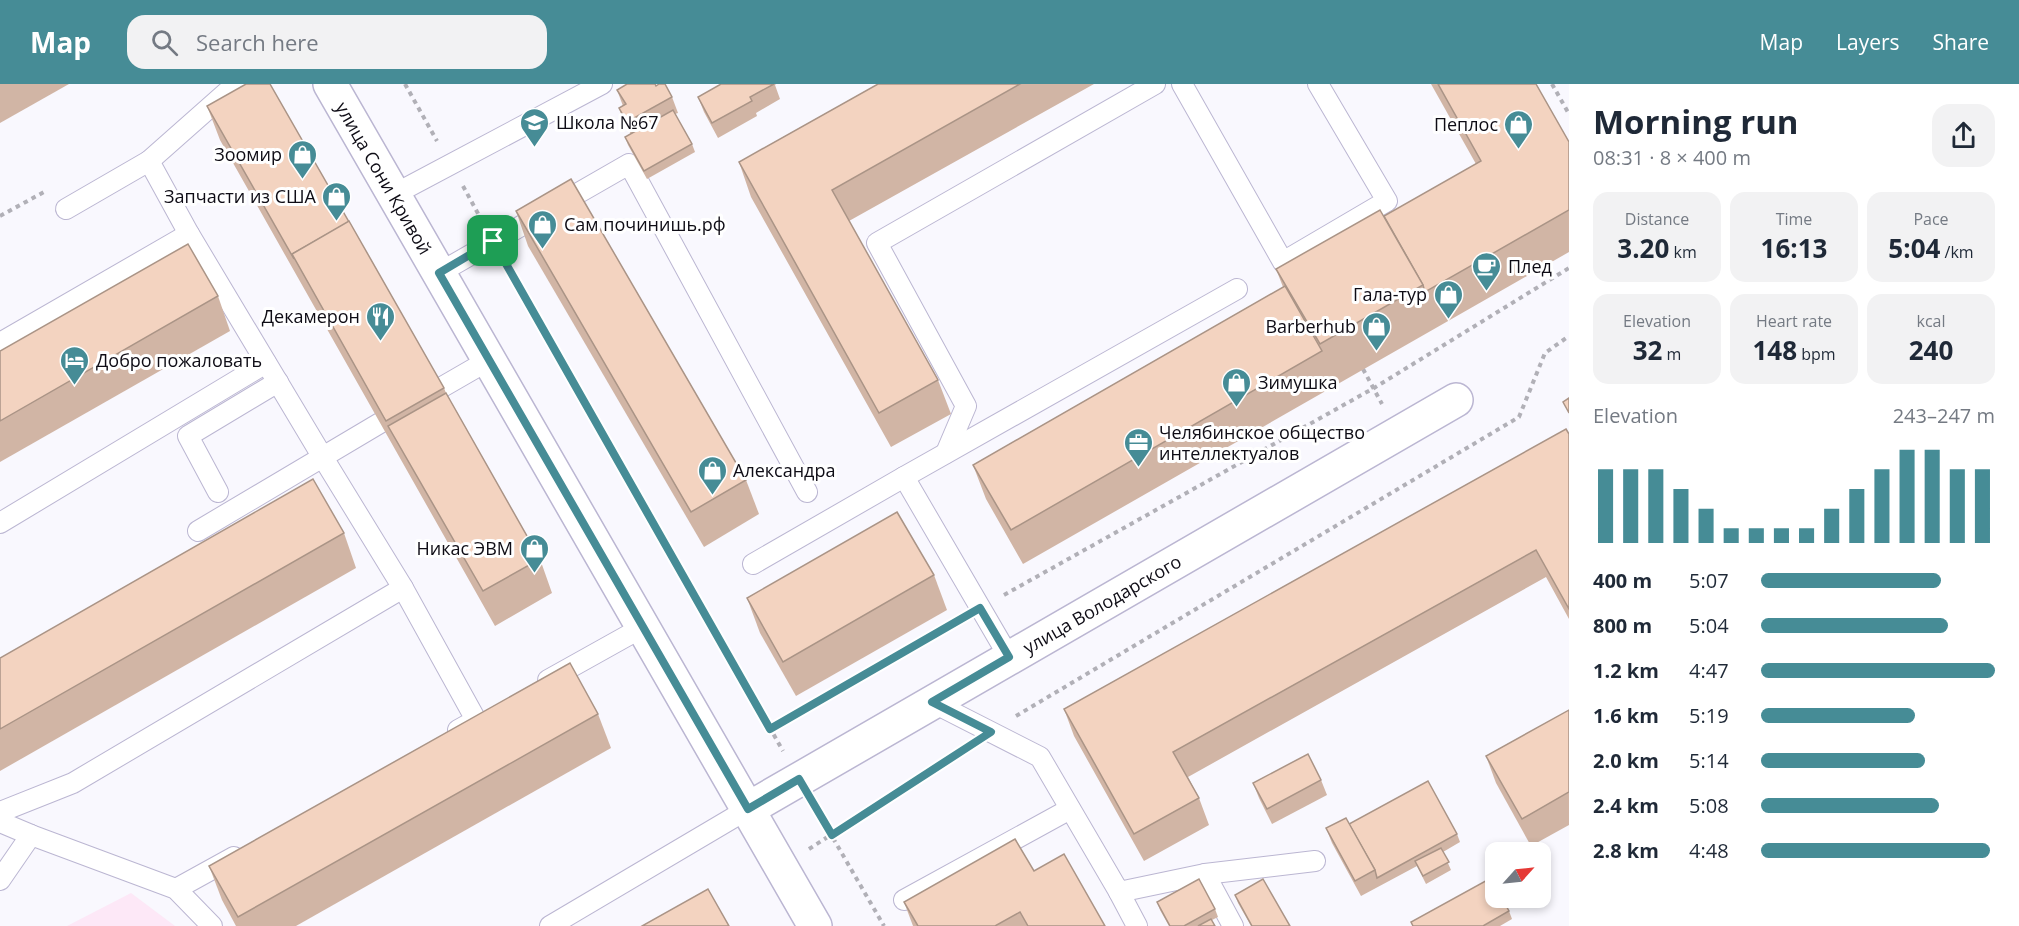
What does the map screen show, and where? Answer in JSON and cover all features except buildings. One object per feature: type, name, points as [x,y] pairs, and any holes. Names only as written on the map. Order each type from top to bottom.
[{"type":"street","name":"улица Сони Кривой","points":[[330,84],[815,926]]},
{"type":"street","name":"улица Володарского","points":[[748,809],[1456,400]]},
{"type":"lane","points":[[66,209],[149,161],[236,84]]},
{"type":"lane","points":[[393,195],[602,84]]},
{"type":"lane","points":[[946,453],[966,406],[877,243],[1155,84]]},
{"type":"lane","points":[[1182,84],[1283,262],[1387,201],[1318,84]]},
{"type":"lane","points":[[149,161],[189,234],[403,588],[476,720],[445,737]]},
{"type":"lane","points":[[439,273],[629,164],[807,492]]},
{"type":"lane","points":[[0,343],[189,234]]},
{"type":"lane","points":[[753,564],[1237,289]]},
{"type":"lane","points":[[437,390],[489,360]]},
{"type":"lane","points":[[0,523],[266,363]]},
{"type":"lane","points":[[218,492],[188,436],[278,382]]},
{"type":"lane","points":[[198,531],[380,423]]},
{"type":"lane","points":[[904,477],[1009,657]]},
{"type":"lane","points":[[0,812],[73,783],[403,588]]},
{"type":"lane","points":[[529,690],[643,627]]},
{"type":"lane","points":[[932,702],[1040,758],[1137,926]]},
{"type":"lane","points":[[550,926],[748,809]]},
{"type":"lane","points":[[904,900],[1070,809]]},
{"type":"lane","points":[[0,822],[176,889],[212,926]]},
{"type":"lane","points":[[0,880],[31,835]]},
{"type":"lane","points":[[176,889],[249,848]]},
{"type":"lane","points":[[1119,892],[1205,874],[1315,861]]},
{"type":"lane","points":[[1205,874],[1233,926]]},
{"type":"path","points":[[405,84],[884,926]]},
{"type":"path","points":[[1552,84],[1569,114]]},
{"type":"path","points":[[770,729],[980,608],[1374,388],[1569,268]]},
{"type":"path","points":[[781,868],[991,732],[1519,417],[1545,353],[1569,336]]},
{"type":"shaded area","points":[[131,893],[175,926],[67,926]]},
{"type":"place","name":"Школа №67","points":[[535,148]]},
{"type":"place","name":"Пеплос","points":[[1519,150]]},
{"type":"place","name":"Зоомир","points":[[303,180]]},
{"type":"place","name":"Запчасти из США","points":[[337,222]]},
{"type":"place","name":"Сам починишь.рф","points":[[543,250]]},
{"type":"place","name":"Плед","points":[[1487,292]]},
{"type":"place","name":"Гала-тур","points":[[1448,320]]},
{"type":"place","name":"Декамерон","points":[[381,342]]},
{"type":"place","name":"Barberhub","points":[[1377,352]]},
{"type":"place","name":"Добро пожаловать","points":[[75,386]]},
{"type":"place","name":"Зимушка","points":[[1237,408]]},
{"type":"place","name":"Челябинское общество интеллектуалов","points":[[1138,468]]},
{"type":"place","name":"Александра","points":[[712,496]]},
{"type":"place","name":"Никас ЭВМ","points":[[534,574]]},
{"type":"route","points":[[493,241],[770,729],[980,608],[1009,657],[932,702],[991,732],[832,835],[799,779],[748,809],[439,273],[493,241]]}]
